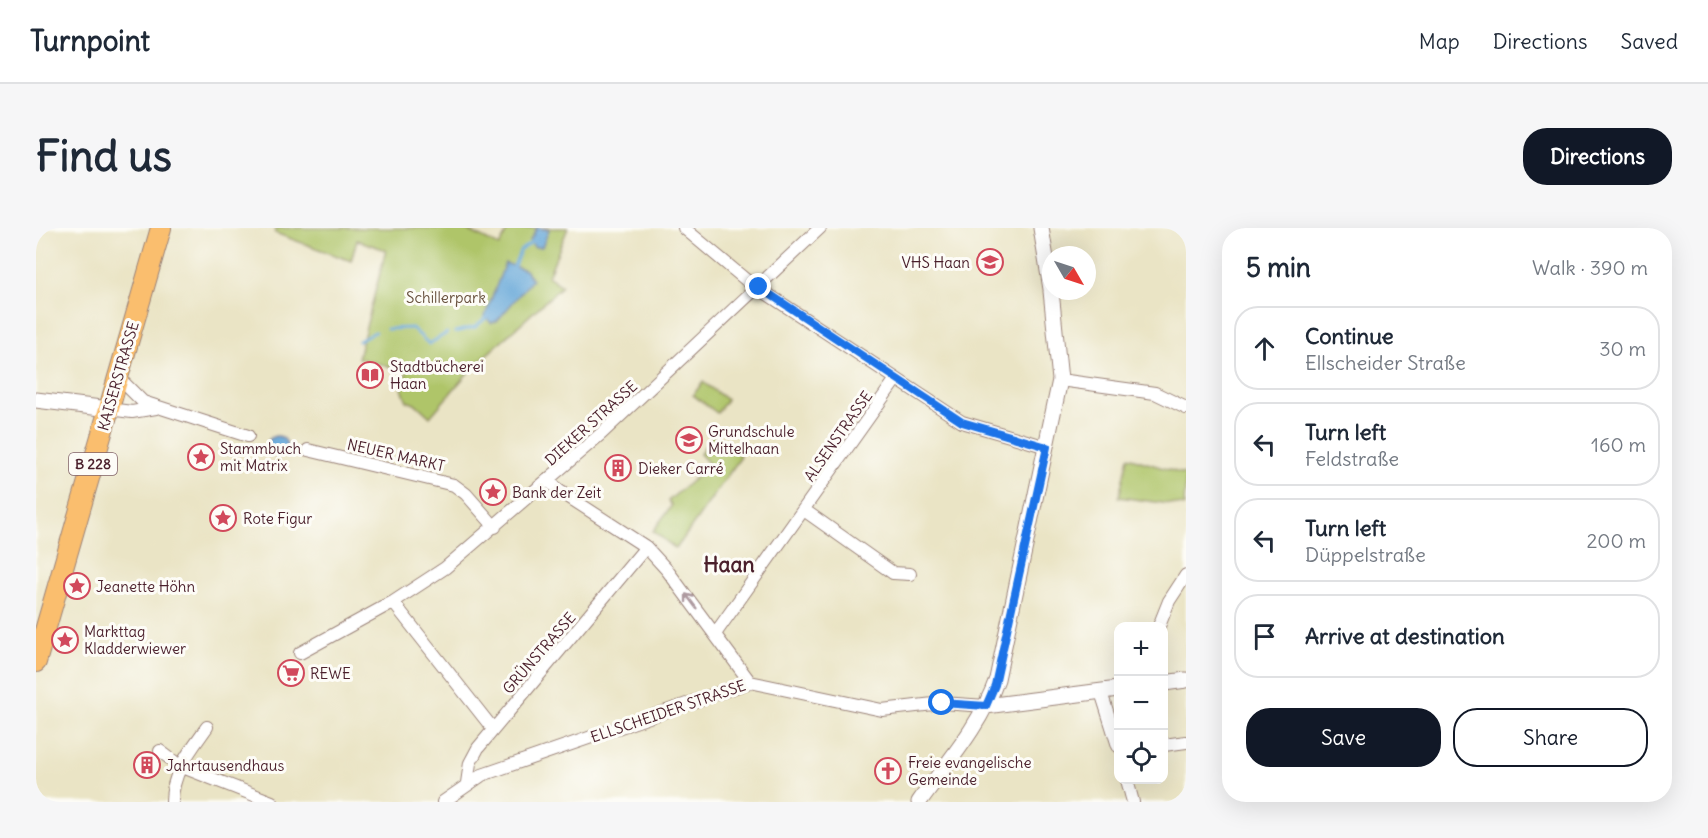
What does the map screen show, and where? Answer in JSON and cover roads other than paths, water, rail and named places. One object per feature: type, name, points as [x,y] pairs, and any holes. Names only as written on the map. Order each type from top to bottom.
[{"type":"main road","name":"KAISERSTRASSE","points":[[36,662],[161,228]]},
{"type":"street","points":[[684,228],[746,280],[962,422],[1047,447]]},
{"type":"street","name":"DIEKER STRASSE","points":[[300,653],[393,602],[445,568],[549,481],[820,228]]},
{"type":"street","points":[[1041,228],[1044,246]]},
{"type":"street","points":[[919,802],[986,706],[997,679],[1060,380],[1052,300]]},
{"type":"street","points":[[118,377],[137,399],[158,408],[248,436]]},
{"type":"street","name":"ALSENSTRASSE","points":[[715,634],[896,380]]},
{"type":"street","points":[[1060,380],[1155,393],[1186,408]]},
{"type":"street","points":[[36,400],[132,412],[158,408]]},
{"type":"street","name":"NEUER MARKT","points":[[308,450],[454,485],[466,494],[495,527]]},
{"type":"street","points":[[549,481],[558,490],[646,548],[667,570],[750,682]]},
{"type":"street","points":[[804,510],[893,573],[910,574]]},
{"type":"street","name":"GRÜNSTRASSE","points":[[467,783],[470,764],[493,729],[646,548]]},
{"type":"street","points":[[1161,622],[1169,601],[1186,575]]},
{"type":"street","points":[[393,602],[493,729]]},
{"type":"street","points":[[1168,682],[1186,680]]},
{"type":"street","name":"ELLSCHEIDER STRASSE","points":[[443,802],[467,783],[482,775],[750,682],[882,710],[942,703],[986,706],[1114,690]]},
{"type":"street","points":[[1101,692],[1114,731]]},
{"type":"street","points":[[172,802],[172,790],[180,766],[207,727]]},
{"type":"street","points":[[1168,745],[1186,742]]},
{"type":"street","points":[[160,751],[180,766],[272,802]]},
{"type":"street","points":[[1128,784],[1132,802]]},
{"type":"water","points":[[537,228],[549,230],[542,247],[534,247],[530,240]]},
{"type":"water","points":[[505,263],[525,270],[532,280],[497,321],[491,323],[485,316]]},
{"type":"water","points":[[273,436],[281,436],[287,442],[287,450],[281,456],[273,456],[267,450],[267,442]]},
{"type":"waterway","points":[[514,266],[520,251],[534,240]]},
{"type":"waterway","points":[[455,332],[475,327],[487,317]]},
{"type":"waterway","points":[[387,329],[412,328],[429,344],[447,333]]},
{"type":"waterway","points":[[359,341],[375,332]]},
{"type":"place","name":"VHS Haan","points":[[990,262]]},
{"type":"place","name":"Stadtbücherei Haan","points":[[370,375]]},
{"type":"place","name":"Grundschule Mittelhaan","points":[[689,440]]},
{"type":"place","name":"Stammbuch mit Matrix","points":[[201,457]]},
{"type":"place","name":"Dieker Carré","points":[[618,468]]},
{"type":"place","name":"Bank der Zeit","points":[[493,492]]},
{"type":"place","name":"Rote Figur","points":[[223,518]]},
{"type":"place","name":"Jeanette Höhn","points":[[77,586]]},
{"type":"place","name":"Markttag Kladderwiewer","points":[[65,640]]},
{"type":"place","name":"REWE","points":[[291,673]]},
{"type":"place","name":"Jahrtausendhaus","points":[[147,765]]},
{"type":"place","name":"Freie evangelische Gemeinde","points":[[888,771]]},
{"type":"district","name":"Haan","points":[[729,564]]},
{"type":"park label","name":"Schillerpark","points":[[446,297]]}]
